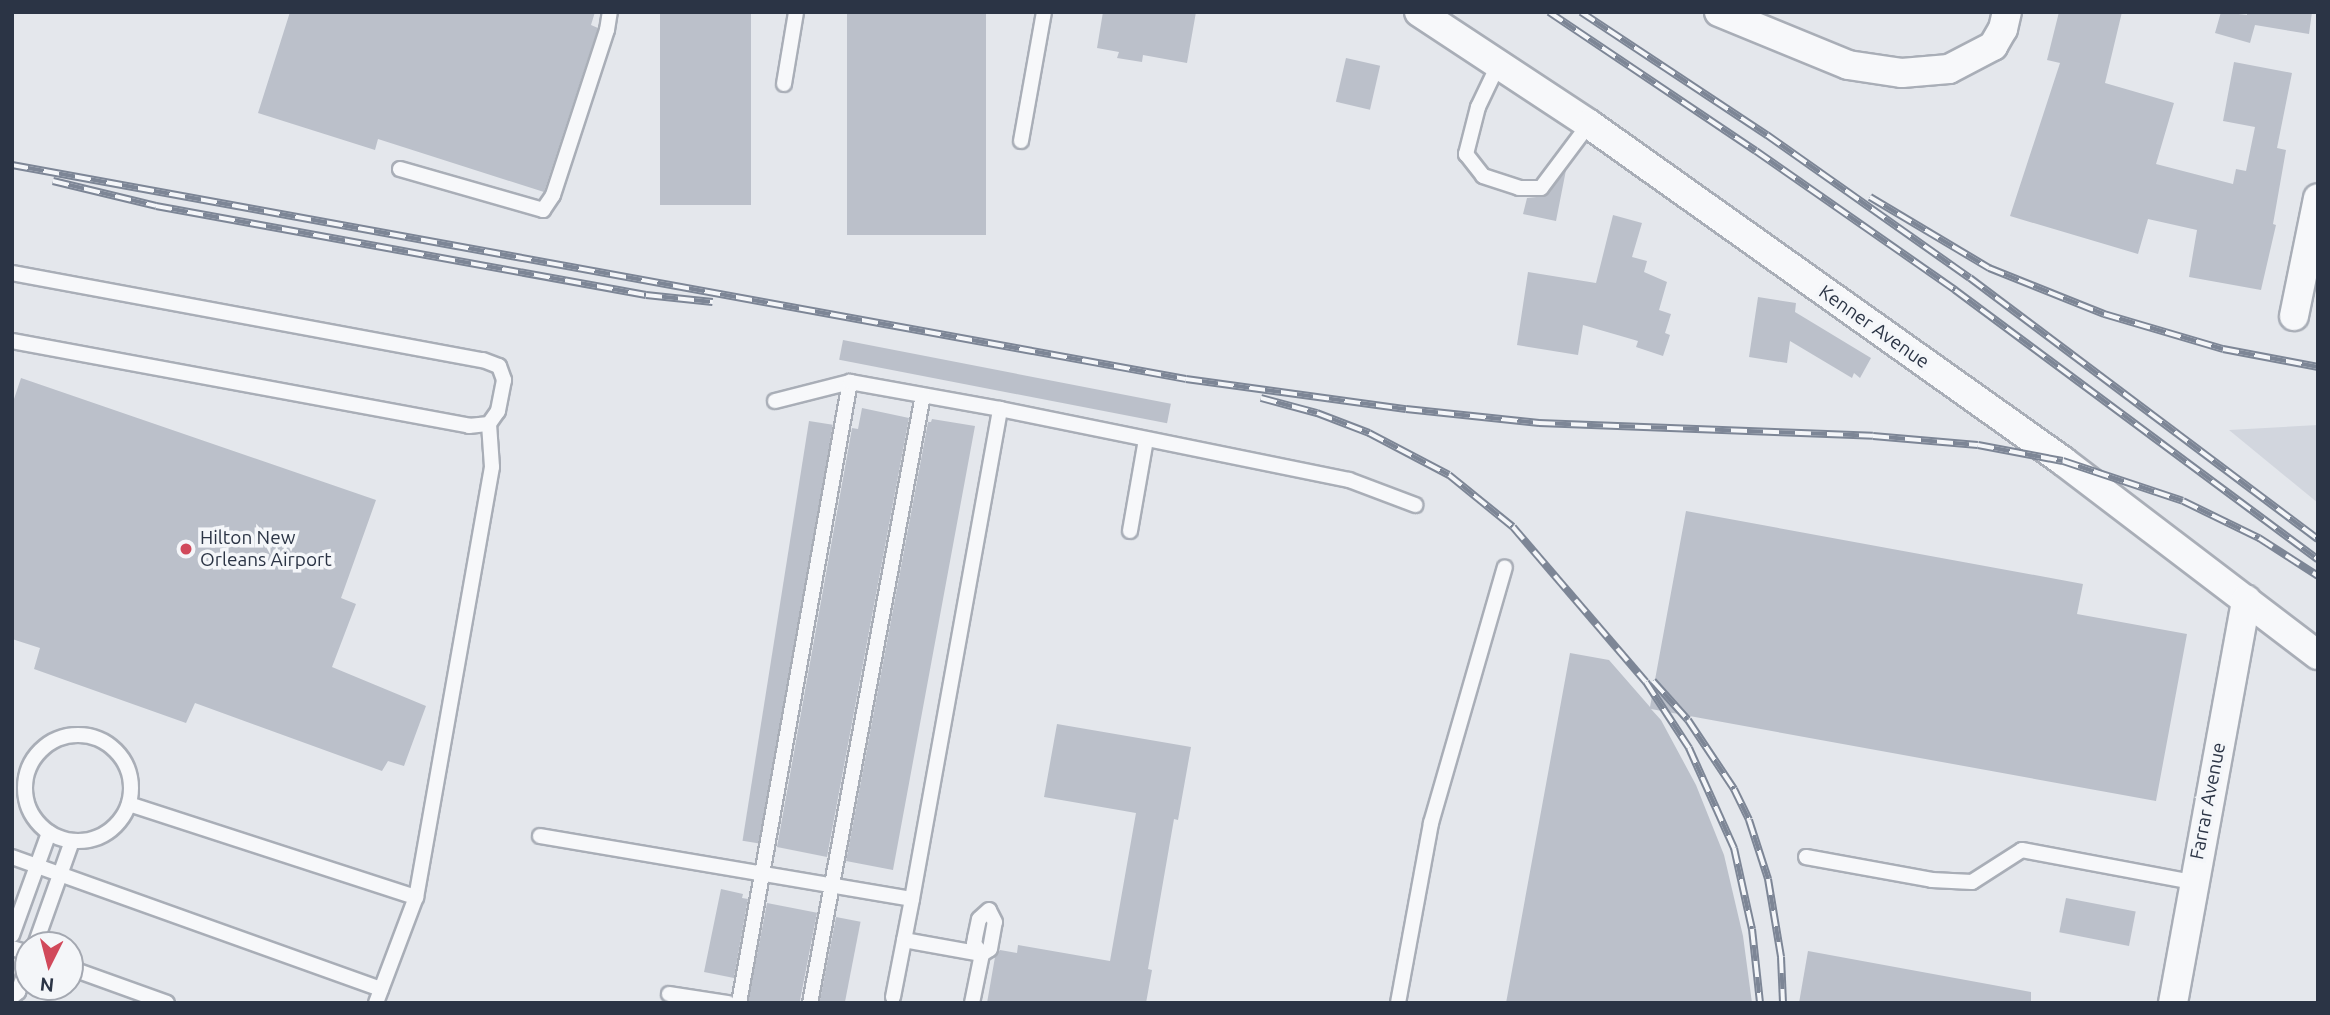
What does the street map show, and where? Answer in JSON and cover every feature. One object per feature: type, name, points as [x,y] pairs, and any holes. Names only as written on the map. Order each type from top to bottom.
[{"type":"street","name":"Kenner Avenue","points":[[1419,12],[1499,62],[1589,124],[2063,461],[2318,655]]},
{"type":"street","points":[[1718,12],[1848,65],[1902,73],[1949,69],[1993,46],[2003,30],[2007,12]]},
{"type":"street","points":[[2294,316],[2318,198]]},
{"type":"street","name":"Farrar Avenue","points":[[2173,1003],[2246,600]]},
{"type":"lane","points":[[400,169],[543,210],[553,195],[607,30],[610,12]]},
{"type":"lane","points":[[784,84],[796,12]]},
{"type":"lane","points":[[1021,141],[1044,12]]},
{"type":"lane","points":[[1499,62],[1478,107],[1466,154],[1483,176],[1519,188],[1541,188],[1589,124]]},
{"type":"lane","points":[[12,273],[483,360],[499,366],[504,380],[498,411],[489,424],[492,467],[416,897],[379,996],[12,857]]},
{"type":"lane","points":[[12,341],[470,426],[489,424]]},
{"type":"lane","points":[[739,1003],[849,382]]},
{"type":"lane","points":[[775,401],[849,382],[1000,409],[1349,480],[1415,505]]},
{"type":"lane","points":[[810,1003],[923,395]]},
{"type":"lane","points":[[893,997],[1000,409]]},
{"type":"lane","points":[[1130,531],[1146,439]]},
{"type":"lane","points":[[1398,1003],[1431,823],[1505,567]]},
{"type":"lane","points":[[69,735],[87,735],[104,741],[119,752],[128,768],[132,786],[129,804],[121,821],[107,833],[90,840],[72,841],[49,833],[36,821],[27,805],[24,787],[27,769],[37,753],[51,741],[69,735]]},
{"type":"lane","points":[[12,762],[27,769]]},
{"type":"lane","points":[[129,804],[416,897]]},
{"type":"lane","points":[[12,935],[49,833]]},
{"type":"lane","points":[[540,836],[912,899]]},
{"type":"lane","points":[[40,931],[72,841]]},
{"type":"lane","points":[[1806,857],[1932,880],[1972,882],[2022,850],[2193,882]]},
{"type":"lane","points":[[904,940],[982,954],[972,1003]]},
{"type":"lane","points":[[84,973],[167,1003]]},
{"type":"lane","points":[[669,994],[728,1003]]},
{"type":"shaded area","points":[[2318,425],[2318,503],[2229,430]]},
{"type":"building","points":[[290,12],[595,12],[591,25],[598,28],[544,192],[378,139],[375,150],[258,113]]},
{"type":"building","points":[[660,12],[751,12],[751,205],[660,205]]},
{"type":"building","points":[[847,12],[986,12],[986,235],[847,235]]},
{"type":"building","points":[[1103,12],[1196,12],[1187,63],[1143,55],[1142,62],[1117,58],[1119,52],[1097,48]]},
{"type":"building","points":[[2059,12],[2122,12],[2105,83],[2174,103],[2156,164],[2233,184],[2236,169],[2246,171],[2255,127],[2223,121],[2234,62],[2292,73],[2277,148],[2286,150],[2273,224],[2276,225],[2261,290],[2189,277],[2197,230],[2148,219],[2138,254],[2010,216],[2060,63],[2047,60]]},
{"type":"building","points":[[2221,12],[2247,15],[2247,12],[2312,12],[2309,34],[2255,25],[2250,43],[2215,33]]},
{"type":"building","points":[[1346,58],[1380,66],[1370,110],[1336,102]]},
{"type":"building","points":[[1566,170],[1556,221],[1523,214],[1527,198],[1546,196]]},
{"type":"building","points":[[1613,215],[1642,223],[1632,257],[1647,261],[1644,272],[1667,282],[1659,310],[1671,314],[1665,333],[1670,335],[1663,356],[1636,347],[1638,341],[1583,325],[1578,355],[1517,345],[1528,272],[1596,283]]},
{"type":"building","points":[[1758,297],[1796,303],[1795,312],[1871,358],[1860,378],[1854,373],[1852,378],[1790,341],[1787,363],[1749,357]]},
{"type":"building","points":[[843,340],[1171,404],[1167,423],[839,360]]},
{"type":"building","name":"Hilton New Orleans Airport","points":[[21,378],[376,500],[341,598],[356,604],[332,667],[426,706],[404,766],[388,761],[382,771],[195,703],[186,723],[34,669],[40,648],[12,639],[12,405]]},
{"type":"building","points":[[862,408],[909,418],[827,857],[777,847],[852,428],[858,429]]},
{"type":"building","points":[[932,419],[975,426],[893,870],[846,861],[928,422]]},
{"type":"building","points":[[809,421],[833,425],[766,845],[743,841]]},
{"type":"building","points":[[1686,511],[2083,584],[2077,614],[2187,634],[2156,801],[1651,709],[1661,720],[1696,785],[1724,855],[1743,936],[1752,1003],[1506,1003],[1570,653],[1609,660],[1650,707]]},
{"type":"building","points":[[1057,724],[1191,747],[1178,820],[1174,819],[1148,969],[1152,970],[1146,1003],[987,1003],[995,957],[1000,950],[1017,953],[1018,945],[1110,961],[1136,813],[1044,797]]},
{"type":"building","points":[[721,889],[743,894],[742,898],[748,899],[734,978],[704,972]]},
{"type":"building","points":[[2066,898],[2136,912],[2129,946],[2059,932]]},
{"type":"building","points":[[767,903],[817,913],[800,1003],[748,1002]]},
{"type":"building","points":[[836,917],[861,922],[845,1003],[819,1002]]},
{"type":"building","points":[[1808,951],[2031,992],[2031,1003],[1799,1003]]},
{"type":"railway","points":[[1549,12],[1756,151],[1955,290],[2318,560]]},
{"type":"railway","points":[[1581,12],[1767,135],[1970,278],[2318,539]]},
{"type":"railway","points":[[12,165],[1186,379],[1406,409],[1539,423],[1873,436],[1978,445],[2063,461],[2183,501],[2259,538],[2318,576]]},
{"type":"railway","points":[[53,181],[156,206],[646,295],[713,302]]},
{"type":"railway","points":[[1870,197],[1989,268],[2104,314],[2223,349],[2318,367]]},
{"type":"railway","points":[[1261,398],[1317,413],[1369,433],[1449,475],[1513,527],[1646,682],[1689,748],[1734,848],[1752,929],[1760,1003]]},
{"type":"railway","points":[[1653,681],[1688,720],[1734,789],[1749,820],[1768,879],[1781,957],[1783,1003]]},
{"type":"place","name":"Hilton New Orleans Airport","points":[[186,549]]}]
